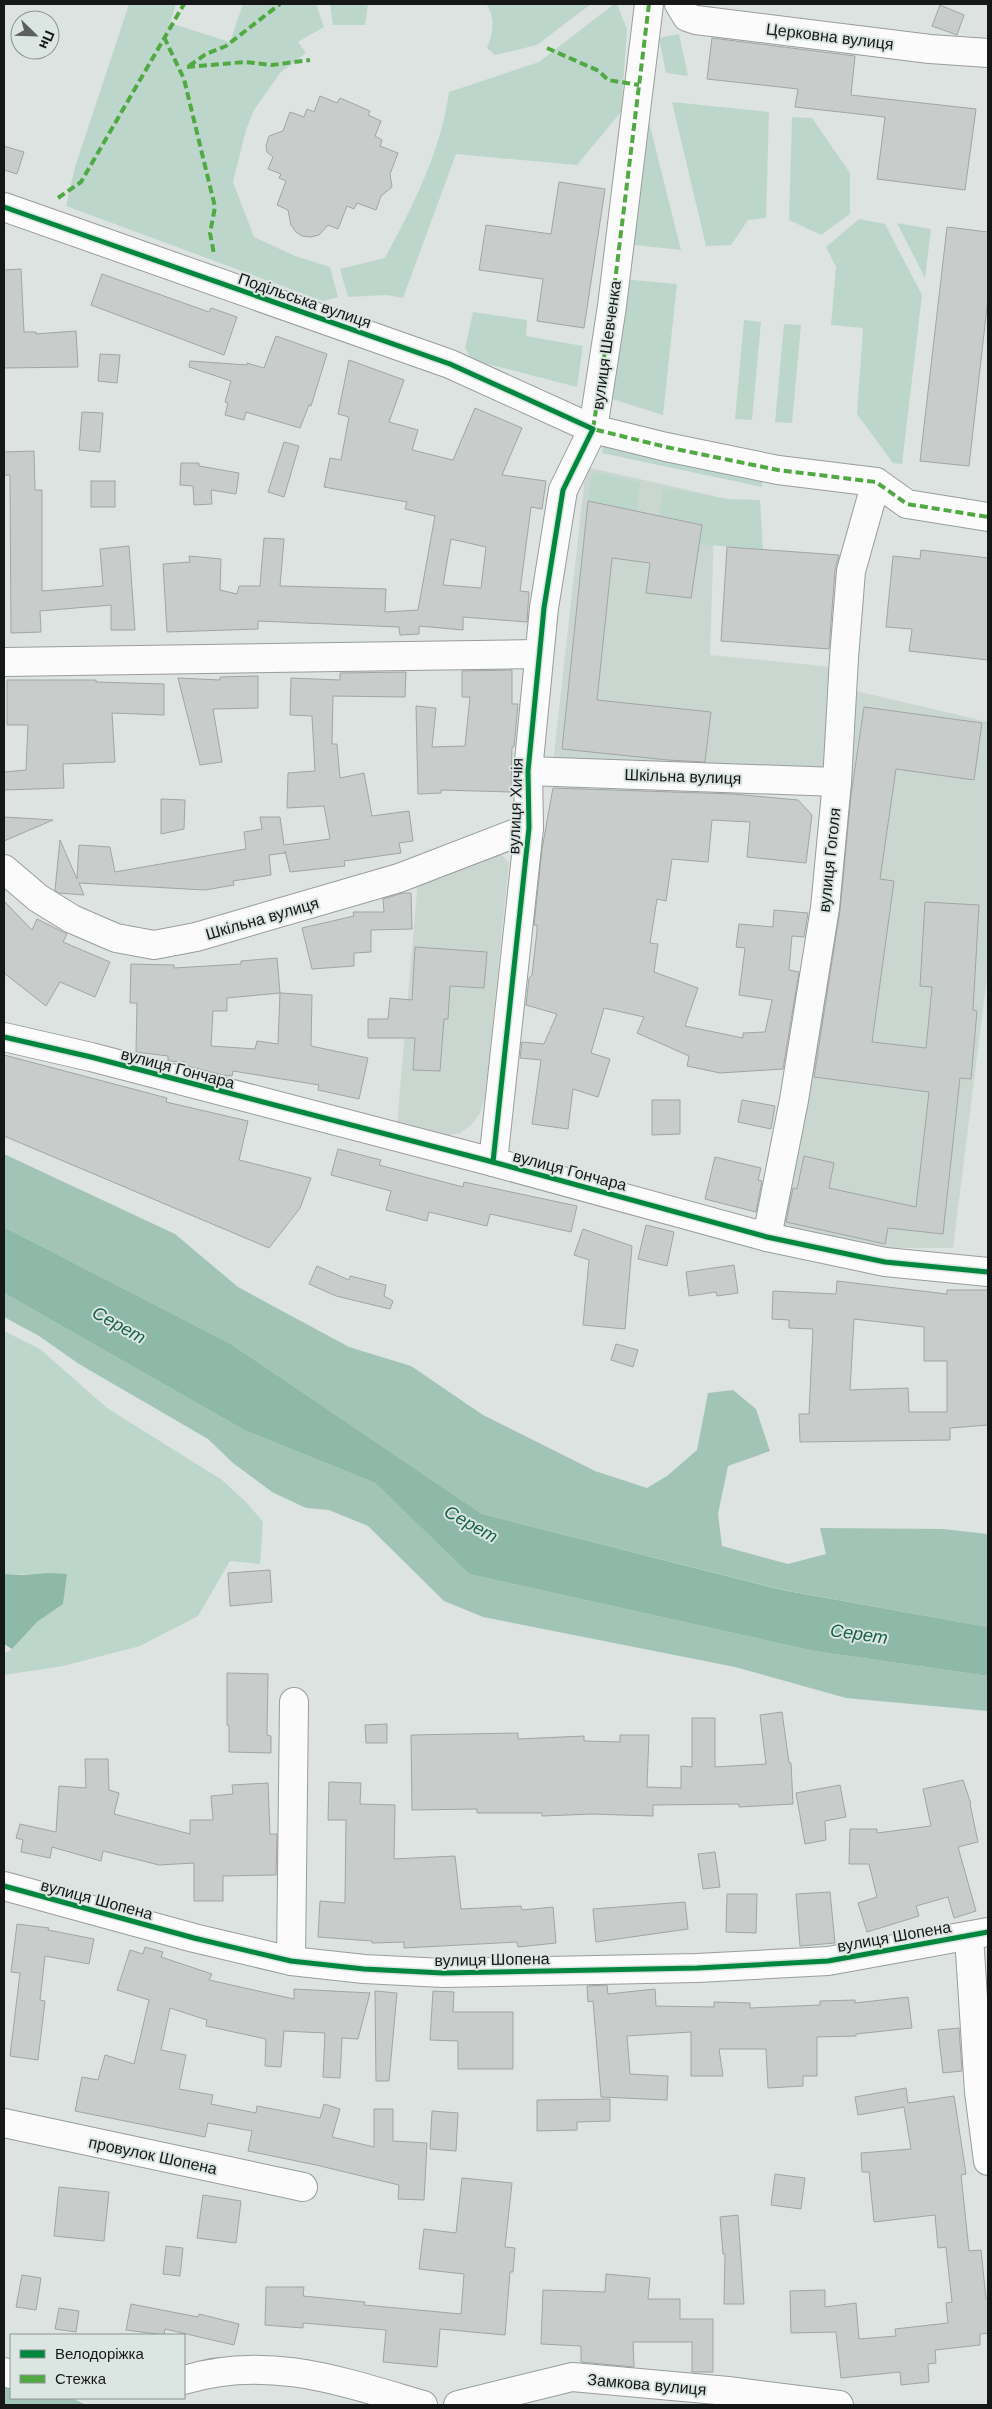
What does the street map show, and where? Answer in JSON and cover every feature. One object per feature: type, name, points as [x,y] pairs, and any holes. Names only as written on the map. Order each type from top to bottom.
[{"type":"street","name":"вулиця Шевченка","points":[[649,4],[612,306],[593,429],[666,448],[778,470],[876,482],[907,504],[988,517]]},
{"type":"street","name":"Церковна вулиця","points":[[678,4],[687,17],[696,20],[922,48],[988,53]]},
{"type":"street","name":"Подільська вулиця","points":[[4,207],[450,364],[593,429]]},
{"type":"street","name":"вулиця Хичія","points":[[493,1162],[530,828],[528,771],[544,608],[563,490],[593,429]]},
{"type":"street","name":"вулиця Гоголя","points":[[767,1236],[794,1100],[825,908],[837,782],[851,571],[876,482]]},
{"type":"street","points":[[4,662],[539,654]]},
{"type":"street","name":"Шкільна вулиця","points":[[528,771],[837,782]]},
{"type":"street","name":"Шкільна вулиця","points":[[4,869],[38,898],[72,919],[116,938],[154,945],[196,937],[399,878],[530,828]]},
{"type":"street","name":"вулиця Гончара","points":[[4,1037],[91,1057],[767,1236],[885,1262],[988,1272]]},
{"type":"street","points":[[291,1960],[294,1702]]},
{"type":"street","name":"вулиця Шопена","points":[[4,1886],[194,1938],[291,1960],[364,1969],[443,1973],[696,1968],[828,1961],[979,1934],[979,2092],[988,2161]]},
{"type":"street","name":"провулок Шопена","points":[[4,2123],[303,2187]]},
{"type":"street","points":[[185,2380],[207,2372],[249,2368],[294,2371],[326,2376],[424,2405]]},
{"type":"street","name":"Замкова вулиця","points":[[458,2405],[572,2377],[728,2390],[839,2405]]},
{"type":"shaded area","points":[[129,4],[176,4],[170,23],[230,42],[243,4],[316,4],[324,27],[298,42],[306,53],[280,73],[254,110],[246,130],[233,182],[254,237],[295,256],[330,267],[338,297],[323,301],[66,206],[75,167]]},
{"type":"shaded area","points":[[330,4],[368,4],[365,25],[333,25]]},
{"type":"shaded area","points":[[486,4],[591,4],[537,45],[495,55],[487,48],[491,37],[492,20]]},
{"type":"shaded area","points":[[614,4],[617,4],[627,29],[621,112],[577,165],[456,154],[403,298],[387,295],[348,297],[340,269],[385,258],[406,218],[433,157],[440,136],[449,92],[539,62]]},
{"type":"shaded area","points":[[679,34],[688,76],[666,73],[659,38]]},
{"type":"shaded area","points":[[672,102],[769,112],[766,218],[748,220],[731,245],[706,246]]},
{"type":"shaded area","points":[[645,106],[681,250],[625,244]]},
{"type":"shaded area","points":[[792,117],[812,118],[850,173],[850,214],[821,235],[789,220]]},
{"type":"shaded area","points":[[859,219],[885,224],[922,295],[902,464],[893,463],[857,414],[863,328],[831,325],[836,267],[826,247]]},
{"type":"shaded area","points":[[897,223],[931,229],[925,278]]},
{"type":"shaded area","points":[[622,279],[677,284],[663,415],[609,398]]},
{"type":"shaded area","points":[[473,312],[527,320],[526,336],[583,346],[577,387],[472,360],[465,348]]},
{"type":"shaded area","points":[[744,320],[761,322],[752,420],[735,419]]},
{"type":"shaded area","points":[[784,324],[801,325],[792,423],[775,422]]},
{"type":"shaded area","points":[[603,446],[763,479],[762,487],[602,453]]},
{"type":"shaded area","points":[[586,467],[715,496],[710,655],[833,667],[830,773],[553,764]]},
{"type":"shaded area","points":[[592,472],[640,482],[637,511],[588,501]]},
{"type":"shaded area","points":[[664,488],[728,499],[760,500],[763,550],[699,544],[702,525],[659,516]]},
{"type":"shaded area","points":[[852,690],[988,722],[988,969],[953,1248],[884,1248],[772,1224]]},
{"type":"shaded area","points":[[499,853],[509,862],[485,1098],[480,1113],[472,1124],[460,1133],[446,1136],[397,1124],[418,880]]},
{"type":"shaded area","points":[[4,1154],[175,1234],[238,1287],[349,1347],[411,1366],[483,1415],[595,1471],[647,1488],[667,1476],[697,1450],[708,1393],[733,1390],[756,1409],[770,1451],[728,1466],[718,1514],[722,1546],[788,1564],[826,1554],[820,1528],[943,1529],[988,1534],[988,1627],[783,1590],[482,1514],[231,1344],[4,1227]]},
{"type":"shaded area","points":[[4,1293],[244,1430],[375,1483],[469,1574],[814,1651],[988,1676],[988,1711],[846,1698],[735,1667],[483,1617],[444,1601],[368,1526],[329,1510],[306,1508],[272,1492],[233,1463],[208,1439],[79,1364],[39,1336],[4,1317]]},
{"type":"shaded area","points":[[4,1331],[40,1349],[107,1408],[222,1480],[247,1503],[263,1522],[260,1564],[230,1561],[198,1616],[140,1646],[63,1666],[4,1675],[4,1654],[12,1649],[37,1622],[63,1604],[66,1574],[4,1574]]},
{"type":"shaded area","points":[[4,2379],[10,2381],[10,2399],[74,2399],[86,2405],[4,2405]]},
{"type":"water","name":"Серет","points":[[4,1227],[231,1344],[482,1514],[782,1590],[988,1627],[988,1676],[814,1651],[469,1574],[375,1483],[244,1430],[4,1293]]},
{"type":"water","points":[[4,1574],[67,1574],[63,1604],[37,1622],[12,1649],[4,1644]]},
{"type":"building","points":[[940,5],[964,15],[957,35],[932,26]]},
{"type":"building","points":[[712,38],[855,56],[851,95],[976,109],[965,190],[877,179],[885,117],[795,107],[798,89],[707,79]]},
{"type":"building","points":[[320,96],[337,103],[340,98],[370,111],[368,115],[381,121],[375,136],[382,140],[380,146],[398,153],[390,174],[392,187],[381,196],[376,210],[357,203],[354,209],[347,206],[338,229],[328,225],[319,235],[310,237],[302,236],[296,232],[291,225],[288,210],[277,205],[286,181],[279,178],[281,174],[268,169],[273,157],[267,152],[266,146],[269,136],[283,131],[290,112],[304,117],[307,109],[314,112]]},
{"type":"building","points":[[4,146],[24,152],[17,174],[4,170]]},
{"type":"building","points":[[559,182],[605,189],[584,328],[537,321],[543,279],[479,270],[486,225],[551,234]]},
{"type":"building","points":[[947,227],[988,232],[988,298],[969,466],[920,461]]},
{"type":"building","points":[[21,269],[24,332],[36,332],[36,334],[76,331],[78,367],[4,368],[4,270]]},
{"type":"building","points":[[102,274],[209,312],[211,308],[237,317],[224,355],[91,305]]},
{"type":"building","points":[[276,336],[327,354],[311,406],[309,405],[300,428],[246,412],[244,420],[225,415],[228,403],[225,402],[231,381],[189,367],[190,361],[247,365],[247,363],[264,368]]},
{"type":"building","points":[[100,354],[120,355],[117,383],[98,381]]},
{"type":"building","points":[[349,360],[404,380],[389,422],[418,430],[412,450],[453,460],[475,408],[522,428],[502,475],[546,481],[542,509],[531,507],[520,591],[529,592],[527,622],[463,617],[463,630],[419,626],[419,634],[400,635],[399,627],[258,621],[258,629],[167,632],[163,564],[190,562],[189,556],[221,559],[220,590],[237,594],[239,586],[260,586],[264,538],[284,539],[280,586],[386,589],[385,612],[418,610],[435,516],[405,509],[407,502],[324,487],[330,458],[341,460],[349,417],[338,414]],"holes":[[[451,539],[486,547],[481,588],[443,585]]]},
{"type":"building","points":[[82,412],[103,413],[100,452],[79,450]]},
{"type":"building","points":[[284,442],[299,446],[284,497],[268,492]]},
{"type":"building","points":[[34,451],[35,490],[42,490],[42,591],[103,586],[100,549],[129,546],[135,630],[111,630],[111,605],[40,611],[41,632],[11,633],[10,475],[4,475],[4,452]]},
{"type":"building","points":[[181,463],[199,463],[199,466],[239,473],[236,494],[211,490],[212,504],[194,505],[193,486],[180,485]]},
{"type":"building","points":[[91,481],[115,481],[115,507],[91,507]]},
{"type":"building","points":[[588,501],[702,525],[691,598],[646,593],[650,563],[612,558],[597,700],[711,712],[705,762],[562,749]]},
{"type":"building","points":[[727,547],[839,555],[835,570],[829,649],[721,641]]},
{"type":"building","points":[[921,550],[988,558],[988,660],[909,651],[912,629],[886,627],[893,556],[920,559]]},
{"type":"building","points":[[512,670],[512,704],[518,704],[514,747],[512,747],[511,792],[441,790],[441,793],[418,794],[416,706],[436,708],[432,747],[465,746],[470,697],[462,697],[462,671]]},
{"type":"building","points":[[406,672],[405,697],[333,696],[332,744],[337,744],[340,778],[364,773],[372,816],[409,811],[413,841],[399,843],[401,853],[344,861],[345,866],[290,872],[285,851],[285,853],[269,855],[271,875],[233,881],[234,885],[205,890],[79,883],[84,895],[59,893],[55,890],[60,840],[77,879],[79,845],[110,847],[115,872],[246,849],[244,832],[262,829],[260,817],[280,817],[284,845],[330,839],[324,806],[287,808],[288,773],[315,771],[312,716],[290,715],[291,678],[340,680],[340,673]]},
{"type":"building","points":[[258,676],[258,708],[213,709],[222,762],[200,765],[178,678],[220,680],[220,677]]},
{"type":"building","points":[[7,680],[96,680],[96,682],[164,684],[164,715],[112,713],[115,762],[63,764],[64,788],[4,790],[4,772],[26,770],[28,725],[7,725]]},
{"type":"building","points":[[864,707],[982,723],[974,780],[896,769],[880,879],[894,881],[872,1042],[926,1048],[932,987],[920,986],[925,902],[979,905],[973,1010],[977,1011],[971,1079],[960,1078],[943,1234],[888,1228],[885,1244],[786,1222],[793,1188],[797,1189],[804,1156],[834,1163],[829,1188],[916,1207],[929,1092],[814,1077],[840,910],[851,795]]},
{"type":"building","points":[[553,788],[733,794],[798,800],[812,815],[806,863],[747,857],[750,822],[712,820],[708,862],[672,859],[666,901],[657,899],[650,943],[658,944],[654,972],[698,988],[685,1026],[743,1038],[743,1033],[765,1032],[772,1000],[739,995],[745,948],[736,947],[739,924],[773,927],[774,910],[808,913],[804,937],[792,936],[789,970],[799,972],[783,1069],[720,1073],[687,1066],[689,1056],[637,1033],[644,1017],[604,1008],[591,1053],[610,1059],[598,1097],[573,1089],[568,1129],[532,1124],[541,1060],[520,1058],[522,1042],[544,1044],[557,1014],[526,1005],[529,978],[532,975],[537,931],[537,925],[534,925],[542,849]]},
{"type":"building","points":[[161,799],[185,800],[184,829],[161,834]]},
{"type":"building","points":[[4,817],[53,820],[4,841]]},
{"type":"building","points":[[403,893],[411,893],[412,929],[371,930],[371,952],[354,953],[354,966],[312,969],[302,928],[354,916],[353,912],[384,912],[383,899]]},
{"type":"building","points":[[4,901],[32,930],[37,919],[67,934],[63,942],[110,962],[95,997],[60,982],[46,1006],[4,973]]},
{"type":"building","points":[[415,947],[487,952],[484,988],[450,986],[448,1019],[444,1019],[440,1071],[413,1070],[415,1038],[368,1038],[368,1019],[388,1019],[390,998],[412,1000]]},
{"type":"building","points":[[277,958],[280,993],[312,995],[311,1046],[368,1058],[359,1099],[318,1090],[319,1085],[233,1071],[232,1076],[222,1075],[184,1065],[185,1062],[168,1061],[168,1056],[136,1052],[137,1003],[130,1003],[131,964],[174,965],[174,968],[241,964],[241,961]],"holes":[[[280,993],[278,1044],[257,1041],[255,1049],[211,1046],[213,1011],[227,1011],[227,998]]]},
{"type":"building","points":[[4,1055],[167,1098],[166,1102],[248,1121],[239,1160],[311,1178],[300,1208],[269,1248],[4,1136]]},
{"type":"building","points":[[652,1100],[680,1100],[680,1134],[652,1135]]},
{"type":"building","points":[[742,1100],[775,1106],[771,1129],[738,1122]]},
{"type":"building","points":[[338,1149],[381,1160],[379,1165],[463,1187],[464,1182],[577,1206],[571,1232],[490,1214],[487,1226],[429,1212],[427,1221],[386,1210],[391,1191],[331,1175]]},
{"type":"building","points":[[715,1157],[761,1168],[758,1180],[762,1181],[756,1212],[705,1199]]},
{"type":"building","points":[[646,1225],[674,1232],[667,1266],[638,1259]]},
{"type":"building","points":[[583,1229],[632,1246],[625,1329],[583,1325],[589,1260],[574,1255]]},
{"type":"building","points":[[734,1265],[738,1293],[717,1296],[716,1292],[689,1296],[686,1272]]},
{"type":"building","points":[[317,1266],[349,1280],[350,1276],[386,1285],[384,1296],[393,1301],[390,1309],[336,1296],[309,1284]]},
{"type":"building","points":[[837,1281],[947,1294],[947,1290],[988,1290],[988,1425],[950,1428],[950,1440],[800,1442],[799,1414],[809,1414],[813,1329],[789,1328],[789,1320],[772,1319],[773,1291],[836,1294]],"holes":[[[854,1319],[924,1327],[924,1361],[947,1361],[947,1412],[909,1412],[908,1388],[850,1390]]]},
{"type":"building","points":[[616,1344],[638,1350],[633,1367],[611,1360]]},
{"type":"building","points":[[270,1570],[272,1602],[230,1606],[228,1573]]},
{"type":"building","points":[[227,1673],[268,1674],[267,1735],[271,1736],[271,1753],[229,1752]]},
{"type":"building","points":[[782,1712],[789,1763],[791,1763],[793,1804],[739,1807],[739,1804],[653,1805],[653,1816],[592,1814],[542,1816],[542,1813],[477,1813],[477,1809],[412,1810],[411,1735],[518,1733],[518,1739],[584,1736],[584,1741],[620,1742],[620,1735],[649,1735],[647,1787],[681,1788],[681,1766],[692,1767],[692,1718],[715,1718],[715,1767],[766,1764],[760,1715]]},
{"type":"building","points":[[387,1724],[387,1743],[366,1743],[365,1725]]},
{"type":"building","points":[[85,1759],[108,1759],[109,1790],[119,1793],[114,1814],[190,1834],[190,1820],[213,1820],[211,1796],[233,1794],[232,1785],[268,1783],[270,1834],[277,1834],[276,1875],[223,1876],[223,1901],[194,1901],[194,1863],[159,1865],[103,1851],[101,1861],[52,1847],[50,1858],[21,1852],[23,1840],[16,1838],[20,1824],[56,1832],[59,1786],[86,1788]]},
{"type":"building","points":[[963,1780],[971,1804],[978,1842],[958,1847],[976,1911],[954,1918],[948,1897],[916,1906],[919,1916],[867,1932],[858,1903],[877,1897],[869,1864],[849,1864],[850,1829],[877,1829],[877,1833],[931,1826],[923,1789]]},
{"type":"building","points":[[329,1782],[361,1783],[360,1804],[395,1805],[394,1859],[455,1856],[461,1909],[521,1906],[522,1910],[553,1907],[556,1943],[518,1947],[517,1942],[404,1948],[404,1942],[372,1943],[372,1941],[318,1937],[320,1901],[345,1903],[346,1820],[328,1820]]},
{"type":"building","points":[[840,1785],[846,1817],[825,1821],[826,1840],[805,1844],[796,1793]]},
{"type":"building","points":[[715,1852],[720,1887],[703,1889],[698,1854]]},
{"type":"building","points":[[830,1892],[835,1943],[800,1946],[796,1894]]},
{"type":"building","points":[[727,1894],[757,1894],[756,1933],[726,1932]]},
{"type":"building","points":[[685,1902],[688,1929],[596,1942],[593,1909]]},
{"type":"building","points":[[17,1924],[49,1928],[48,1930],[94,1939],[89,1964],[45,1956],[40,2000],[45,2001],[38,2060],[10,2056],[20,1973],[11,1972]]},
{"type":"building","points":[[145,1947],[163,1952],[161,1957],[212,1974],[209,1980],[294,1999],[294,1989],[370,1993],[358,2039],[342,2038],[340,2078],[323,2077],[325,2033],[284,2031],[281,2067],[265,2066],[266,2039],[206,2026],[207,2020],[170,2008],[161,2050],[186,2055],[179,2089],[213,2095],[211,2104],[256,2113],[257,2106],[320,2118],[324,2104],[340,2109],[332,2137],[374,2147],[374,2109],[393,2109],[393,2141],[427,2143],[424,2200],[398,2199],[399,2185],[248,2151],[252,2131],[208,2123],[205,2137],[75,2111],[82,2077],[98,2080],[105,2055],[134,2064],[149,2000],[117,1990],[130,1950],[143,1954]]},
{"type":"building","points":[[607,1985],[608,1994],[655,1989],[656,2006],[714,2007],[714,2002],[750,2003],[750,2008],[820,2005],[820,2001],[855,2000],[855,2003],[908,1997],[912,2028],[856,2034],[856,2036],[817,2037],[817,2076],[803,2076],[803,2086],[768,2088],[766,2049],[719,2049],[723,2076],[691,2076],[691,2032],[627,2036],[630,2074],[668,2076],[667,2100],[601,2097],[593,2001],[588,2002],[587,1986]]},
{"type":"building","points":[[375,1991],[397,1993],[389,2081],[376,2081]]},
{"type":"building","points":[[433,1991],[454,1992],[453,2012],[513,2012],[513,2069],[458,2069],[458,2041],[430,2040]]},
{"type":"building","points":[[959,2028],[962,2071],[943,2073],[938,2030]]},
{"type":"building","points":[[906,2088],[908,2103],[954,2096],[966,2174],[961,2175],[969,2251],[981,2250],[986,2299],[988,2299],[988,2333],[980,2334],[980,2345],[935,2350],[936,2363],[928,2364],[929,2382],[901,2385],[900,2372],[841,2378],[836,2332],[791,2333],[790,2291],[825,2290],[825,2307],[856,2303],[859,2339],[896,2336],[895,2329],[948,2323],[946,2303],[952,2302],[946,2247],[938,2248],[935,2215],[874,2222],[869,2172],[862,2172],[861,2153],[911,2149],[904,2107],[858,2115],[855,2097]]},
{"type":"building","points":[[610,2099],[610,2121],[577,2122],[577,2130],[537,2131],[537,2100]]},
{"type":"building","points":[[432,2111],[458,2113],[456,2151],[430,2149]]},
{"type":"building","points":[[775,2174],[805,2178],[801,2209],[771,2205]]},
{"type":"building","points":[[462,2178],[512,2183],[505,2247],[515,2248],[513,2272],[510,2272],[505,2335],[440,2329],[437,2367],[383,2362],[386,2330],[303,2323],[303,2328],[265,2325],[266,2287],[304,2287],[303,2296],[365,2302],[364,2305],[461,2314],[464,2274],[419,2269],[424,2229],[456,2233]]},
{"type":"building","points":[[59,2187],[109,2192],[104,2241],[54,2236]]},
{"type":"building","points":[[203,2195],[241,2201],[236,2243],[197,2238]]},
{"type":"building","points":[[738,2215],[744,2304],[724,2304],[725,2254],[723,2254],[720,2217]]},
{"type":"building","points":[[166,2246],[183,2248],[180,2276],[163,2274]]},
{"type":"building","points":[[606,2274],[650,2278],[648,2299],[680,2299],[680,2319],[713,2319],[713,2372],[692,2372],[692,2342],[633,2342],[634,2367],[581,2362],[581,2346],[541,2344],[543,2290],[605,2292]]},
{"type":"building","points":[[22,2275],[41,2278],[36,2310],[16,2307]]},
{"type":"building","points":[[131,2304],[198,2317],[199,2314],[239,2324],[234,2345],[165,2329],[164,2334],[126,2330]]},
{"type":"building","points":[[59,2308],[79,2311],[76,2332],[55,2329]]},
{"type":"marked path","points":[[58,198],[81,182],[184,4]]},
{"type":"marked path","points":[[189,66],[206,54],[226,46],[280,4]]},
{"type":"marked path","points":[[649,4],[612,306],[593,429],[666,447],[778,470],[876,482],[907,504],[988,517]]},
{"type":"marked path","points":[[164,37],[184,79],[215,207],[210,233],[214,254]]},
{"type":"marked path","points":[[547,48],[599,71],[608,80],[639,85]]},
{"type":"marked path","points":[[187,67],[245,62],[272,65],[310,60]]},
{"type":"cycle path","points":[[4,207],[450,364],[593,429],[563,490],[544,608],[528,771],[529,828],[493,1162]]},
{"type":"cycle path","points":[[4,1037],[91,1057],[493,1162],[767,1237],[885,1262],[988,1272]]},
{"type":"cycle path","points":[[4,1886],[194,1938],[291,1961],[364,1969],[443,1973],[697,1968],[828,1961],[988,1932]]}]
